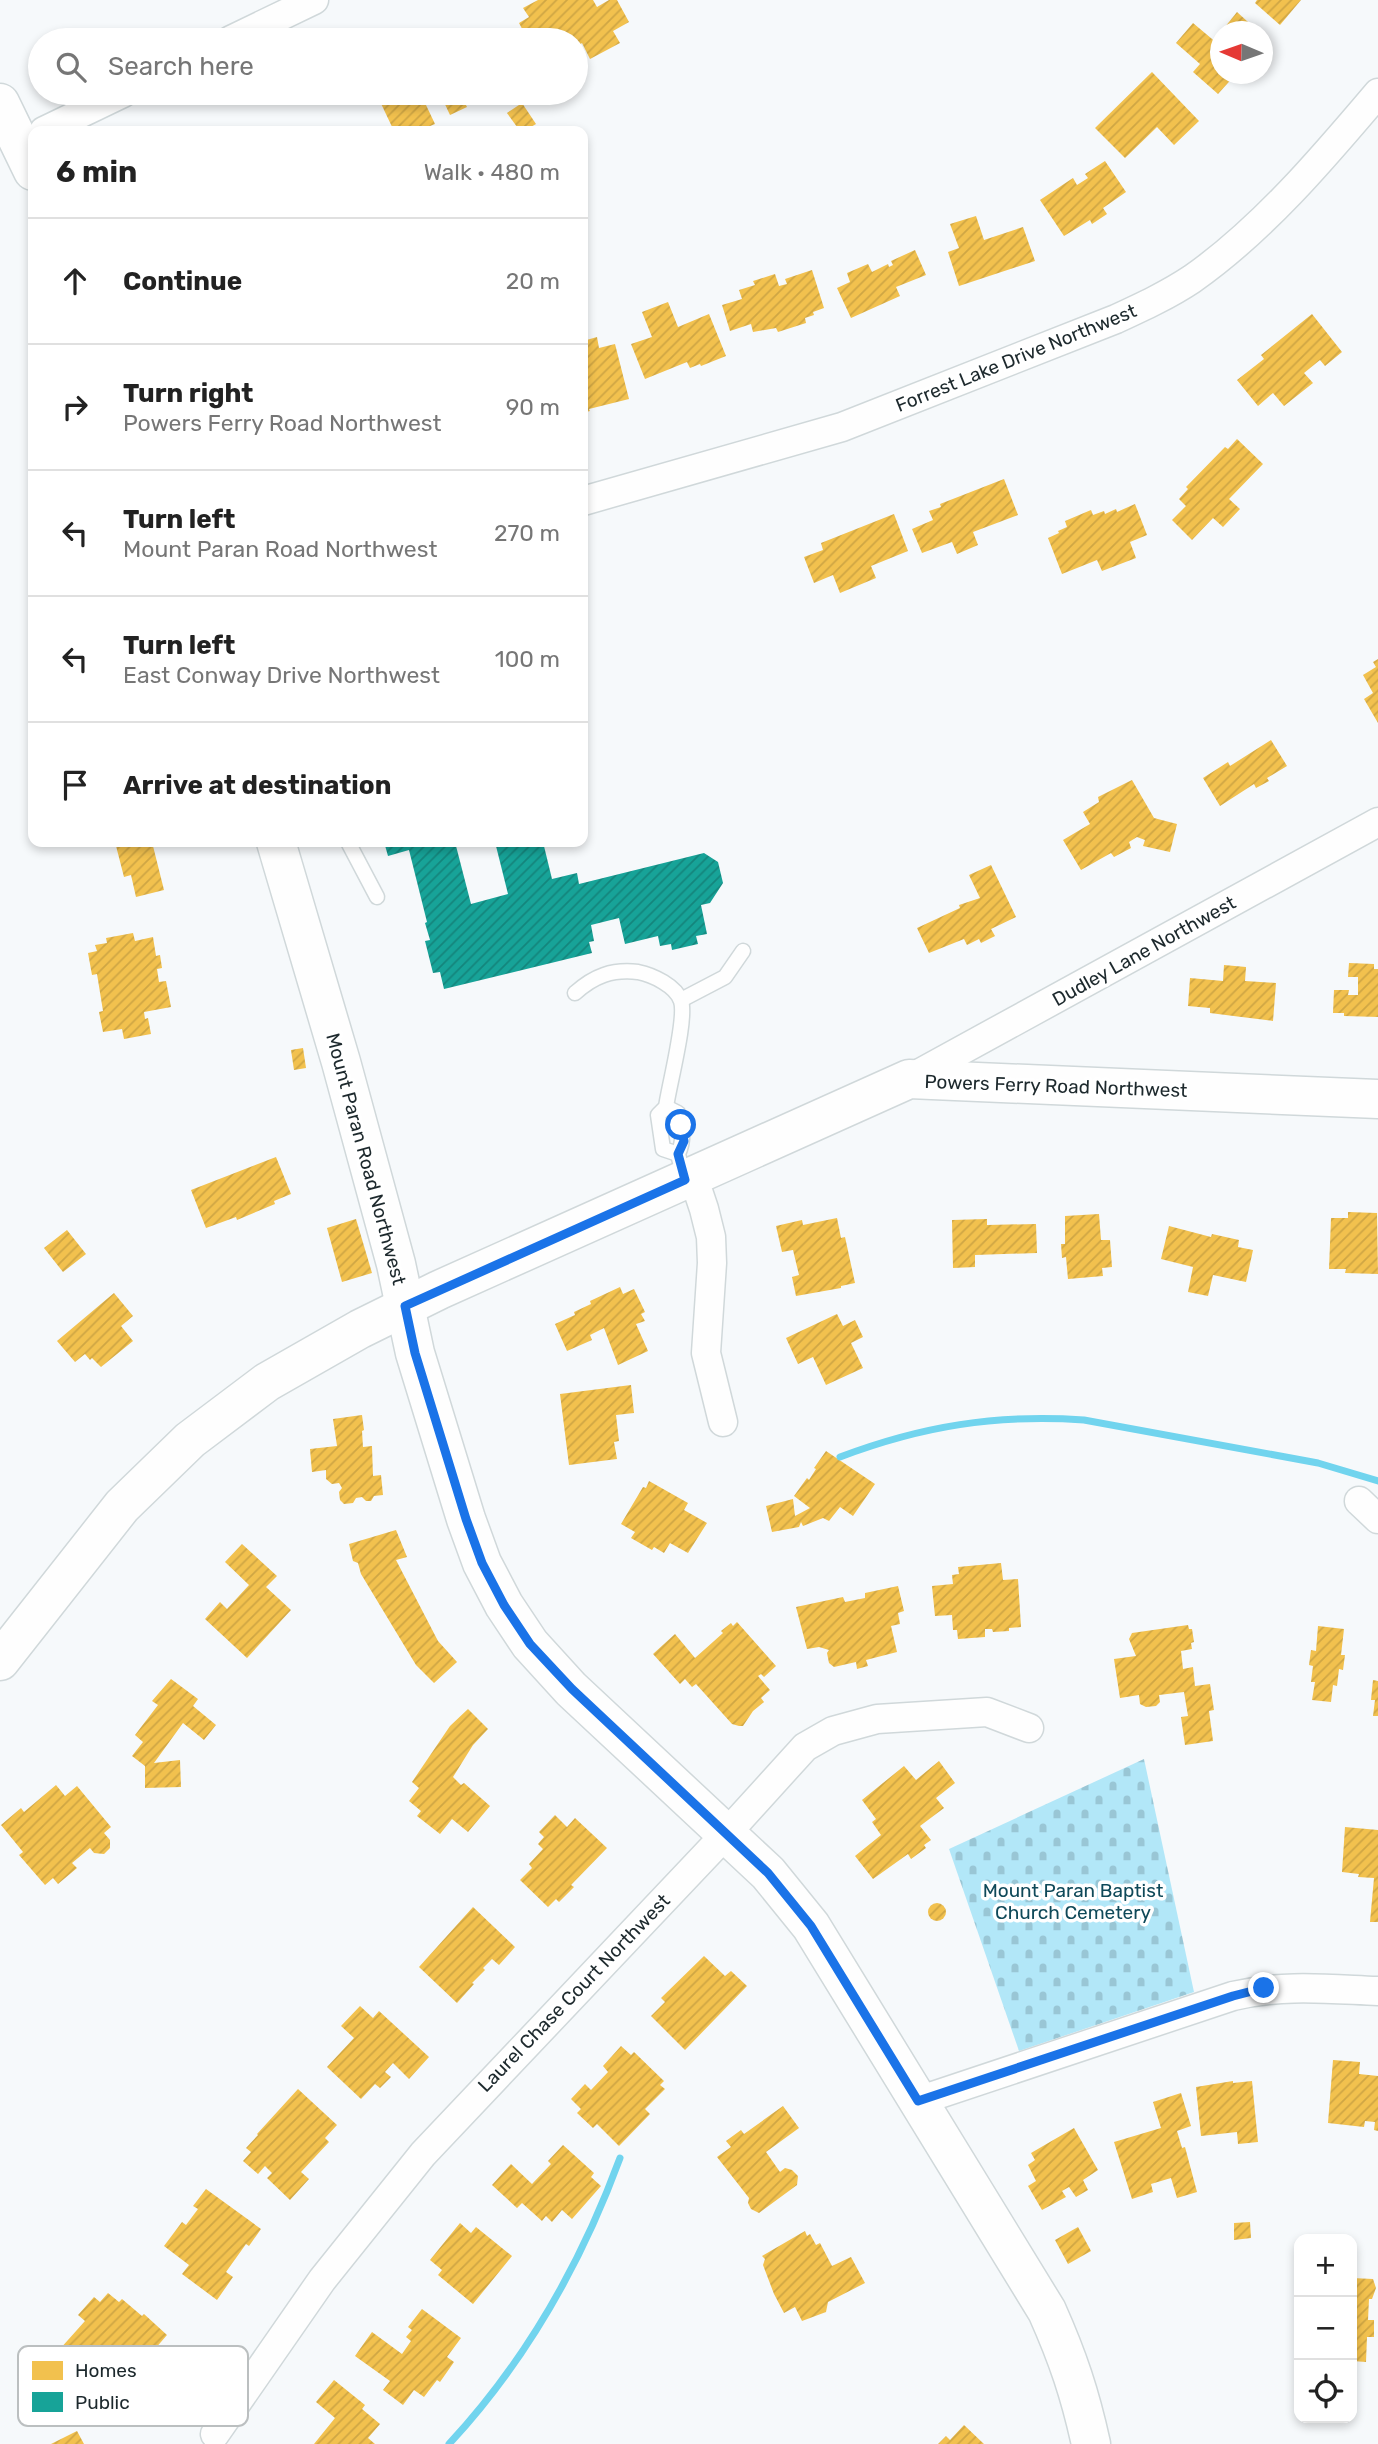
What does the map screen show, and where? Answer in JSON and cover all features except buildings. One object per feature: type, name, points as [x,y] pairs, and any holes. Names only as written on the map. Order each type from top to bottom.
[{"type":"main road","points":[[0,103],[28,139]]},
{"type":"main road","name":"Mount Paran Road Northwest","points":[[277,847],[341,1062],[396,1264],[415,1353],[482,1563],[504,1605],[530,1644],[572,1689],[768,1873],[811,1926],[1047,2311],[1068,2357],[1091,2444]]},
{"type":"main road","name":"Powers Ferry Road Northwest","points":[[0,1661],[122,1506],[190,1440],[267,1382],[405,1306],[685,1170],[909,1079],[1378,1099]]},
{"type":"street","points":[[256,28],[314,0]]},
{"type":"street","name":"Forrest Lake Drive Northwest","points":[[588,500],[842,427],[1116,320],[1155,301],[1191,279],[1225,253],[1312,170],[1378,93]]},
{"type":"street","points":[[66,126],[102,105]]},
{"type":"street","name":"Dudley Lane Northwest","points":[[909,1079],[1378,822]]},
{"type":"street","points":[[685,1170],[705,1209],[710,1237],[712,1263],[706,1353],[723,1423]]},
{"type":"street","name":"Laurel Chase Court Northwest","points":[[248,2387],[322,2280],[423,2154],[805,1747],[842,1727],[877,1719],[986,1712],[1029,1728]]},
{"type":"street","points":[[918,2101],[1264,1988],[1378,1992]]},
{"type":"street","name":"Laurel Chase Court Northwest","points":[[215,2434],[221,2426]]},
{"type":"lane","points":[[351,847],[377,897]]},
{"type":"lane","points":[[681,1000],[725,977],[743,951]]},
{"type":"lane","points":[[575,993],[586,983],[607,972],[623,971],[642,973],[662,981],[681,1000],[683,1021],[666,1107],[657,1115],[663,1149],[685,1170]]},
{"type":"lane","points":[[666,1107],[678,1113],[684,1141],[685,1170]]},
{"type":"green space","name":"Mount Paran Baptist Church Cemetery","points":[[1144,1759],[1194,1992],[1019,2051],[949,1849]]},
{"type":"waterway","points":[[840,1457],[900,1437],[960,1425],[1020,1419],[1084,1420],[1318,1463],[1378,1481]]},
{"type":"waterway","points":[[449,2444],[503,2379],[549,2310],[588,2236],[620,2158]]},
{"type":"route","points":[[681,1125],[684,1141],[678,1154],[685,1180],[405,1306],[415,1353],[482,1563],[504,1605],[530,1644],[572,1689],[768,1873],[811,1926],[918,2101],[1264,1988]]}]
